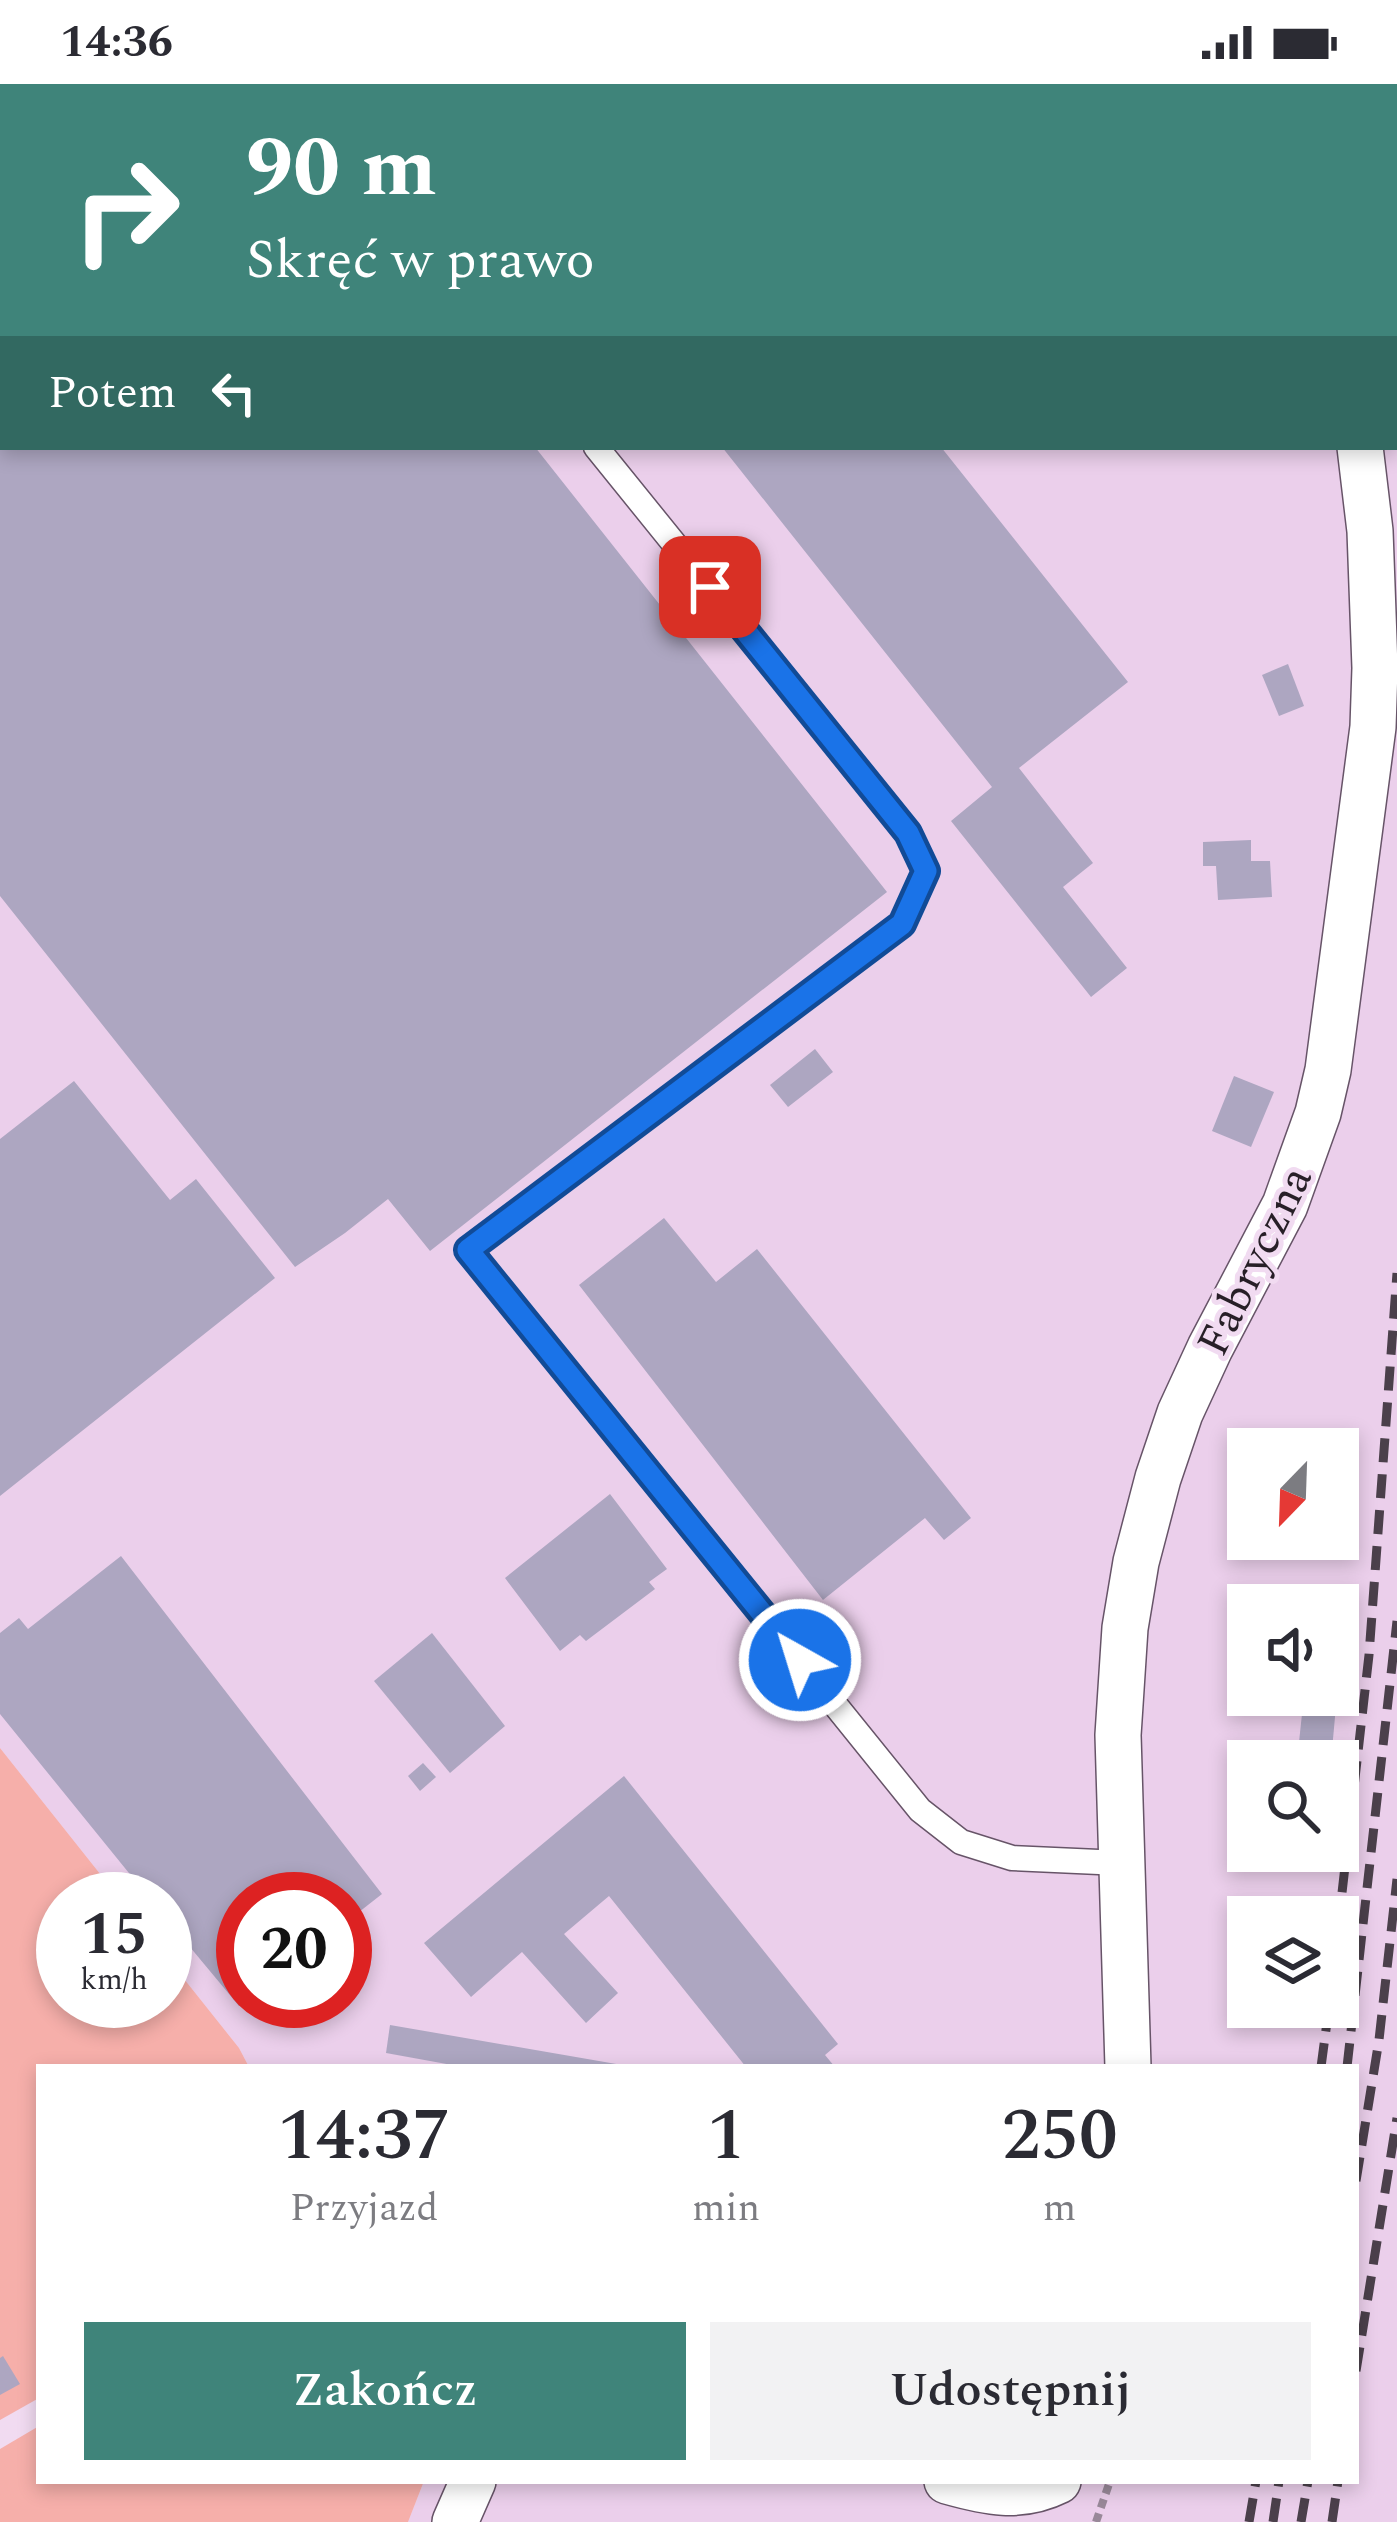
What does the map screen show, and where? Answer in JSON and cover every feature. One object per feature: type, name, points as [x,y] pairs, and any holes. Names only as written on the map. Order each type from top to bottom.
[{"type":"street","name":"Fabryczna","points":[[1128,2064],[1118,1735],[1125,1628],[1141,1541],[1180,1413],[1285,1205],[1328,1070],[1372,727],[1375,668],[1370,531],[1360,450]]},
{"type":"street","points":[[455,2522],[472,2484]]},
{"type":"street","points":[[957,2484],[992,2494],[1027,2492],[1050,2484]]},
{"type":"lane","points":[[598,450],[908,833],[926,871],[902,924],[468,1250],[920,1810],[961,1842],[1012,1858],[1120,1863]]},
{"type":"path","points":[[1096,2522],[1109,2484]]},
{"type":"shaded area","points":[[0,450],[1397,450],[1397,2522],[408,2522],[423,2484],[1359,2484],[1359,2064],[247,2064],[223,2028],[372,2028],[372,1872],[216,1872],[216,2019],[192,1989],[192,1872],[99,1872],[0,1748]]},
{"type":"shaded area","points":[[0,1748],[99,1872],[36,1872],[36,2028],[192,2028],[192,1989],[216,2019],[216,2028],[223,2028],[247,2064],[36,2064],[36,2400],[0,2420]]},
{"type":"shaded area","points":[[36,2428],[36,2484],[423,2484],[408,2522],[0,2522],[0,2449]]},
{"type":"building","points":[[0,450],[537,450],[887,892],[430,1251],[388,1199],[295,1267],[0,896]]},
{"type":"building","points":[[724,450],[943,450],[1128,682],[1019,768],[1093,863],[1063,887],[1127,968],[1091,997],[951,821],[992,787]]},
{"type":"building","points":[[1288,664],[1304,706],[1279,716],[1262,675]]},
{"type":"building","points":[[1251,840],[1251,861],[1270,861],[1272,897],[1218,900],[1216,866],[1203,866],[1203,842]]},
{"type":"building","points":[[815,1049],[833,1072],[788,1107],[770,1085]]},
{"type":"building","points":[[1234,1076],[1274,1092],[1251,1147],[1212,1131]]},
{"type":"building","points":[[74,1081],[170,1200],[196,1179],[275,1278],[0,1496],[0,1139]]},
{"type":"building","points":[[664,1218],[716,1282],[757,1249],[971,1518],[944,1540],[925,1518],[823,1600],[579,1285]]},
{"type":"building","points":[[610,1494],[667,1569],[649,1582],[655,1589],[586,1641],[580,1635],[560,1651],[505,1578]]},
{"type":"building","points":[[121,1556],[365,1872],[216,1872],[216,1978],[192,1949],[192,1872],[128,1872],[0,1714],[0,1633],[19,1618],[28,1629]]},
{"type":"building","points":[[432,1633],[505,1726],[450,1773],[374,1681]]},
{"type":"building","points":[[1302,1716],[1335,1716],[1333,1740],[1299,1740]]},
{"type":"building","points":[[423,1763],[436,1777],[420,1791],[408,1776]]},
{"type":"building","points":[[624,1776],[838,2044],[825,2055],[832,2064],[744,2064],[609,1896],[564,1934],[618,1993],[586,2023],[522,1952],[471,1997],[424,1943]]},
{"type":"building","points":[[372,1881],[382,1894],[372,1902]]},
{"type":"building","points":[[390,2025],[616,2064],[446,2064],[386,2053]]},
{"type":"building","points":[[0,2358],[20,2384],[0,2395]]},
{"type":"railway","points":[[1342,1896],[1369,1655],[1397,1273]]},
{"type":"railway","points":[[1347,2064],[1397,1621]]},
{"type":"railway","points":[[1359,2163],[1397,1879]]},
{"type":"railway","points":[[1321,2064],[1326,2028]]},
{"type":"railway","points":[[1359,2352],[1397,2118]]},
{"type":"railway","points":[[1249,2522],[1255,2484]]},
{"type":"railway","points":[[1273,2522],[1279,2484]]},
{"type":"railway","points":[[1301,2522],[1307,2484]]},
{"type":"railway","points":[[1332,2522],[1338,2484]]},
{"type":"route","points":[[710,587],[908,833],[926,871],[902,924],[468,1250],[800,1660]]}]
